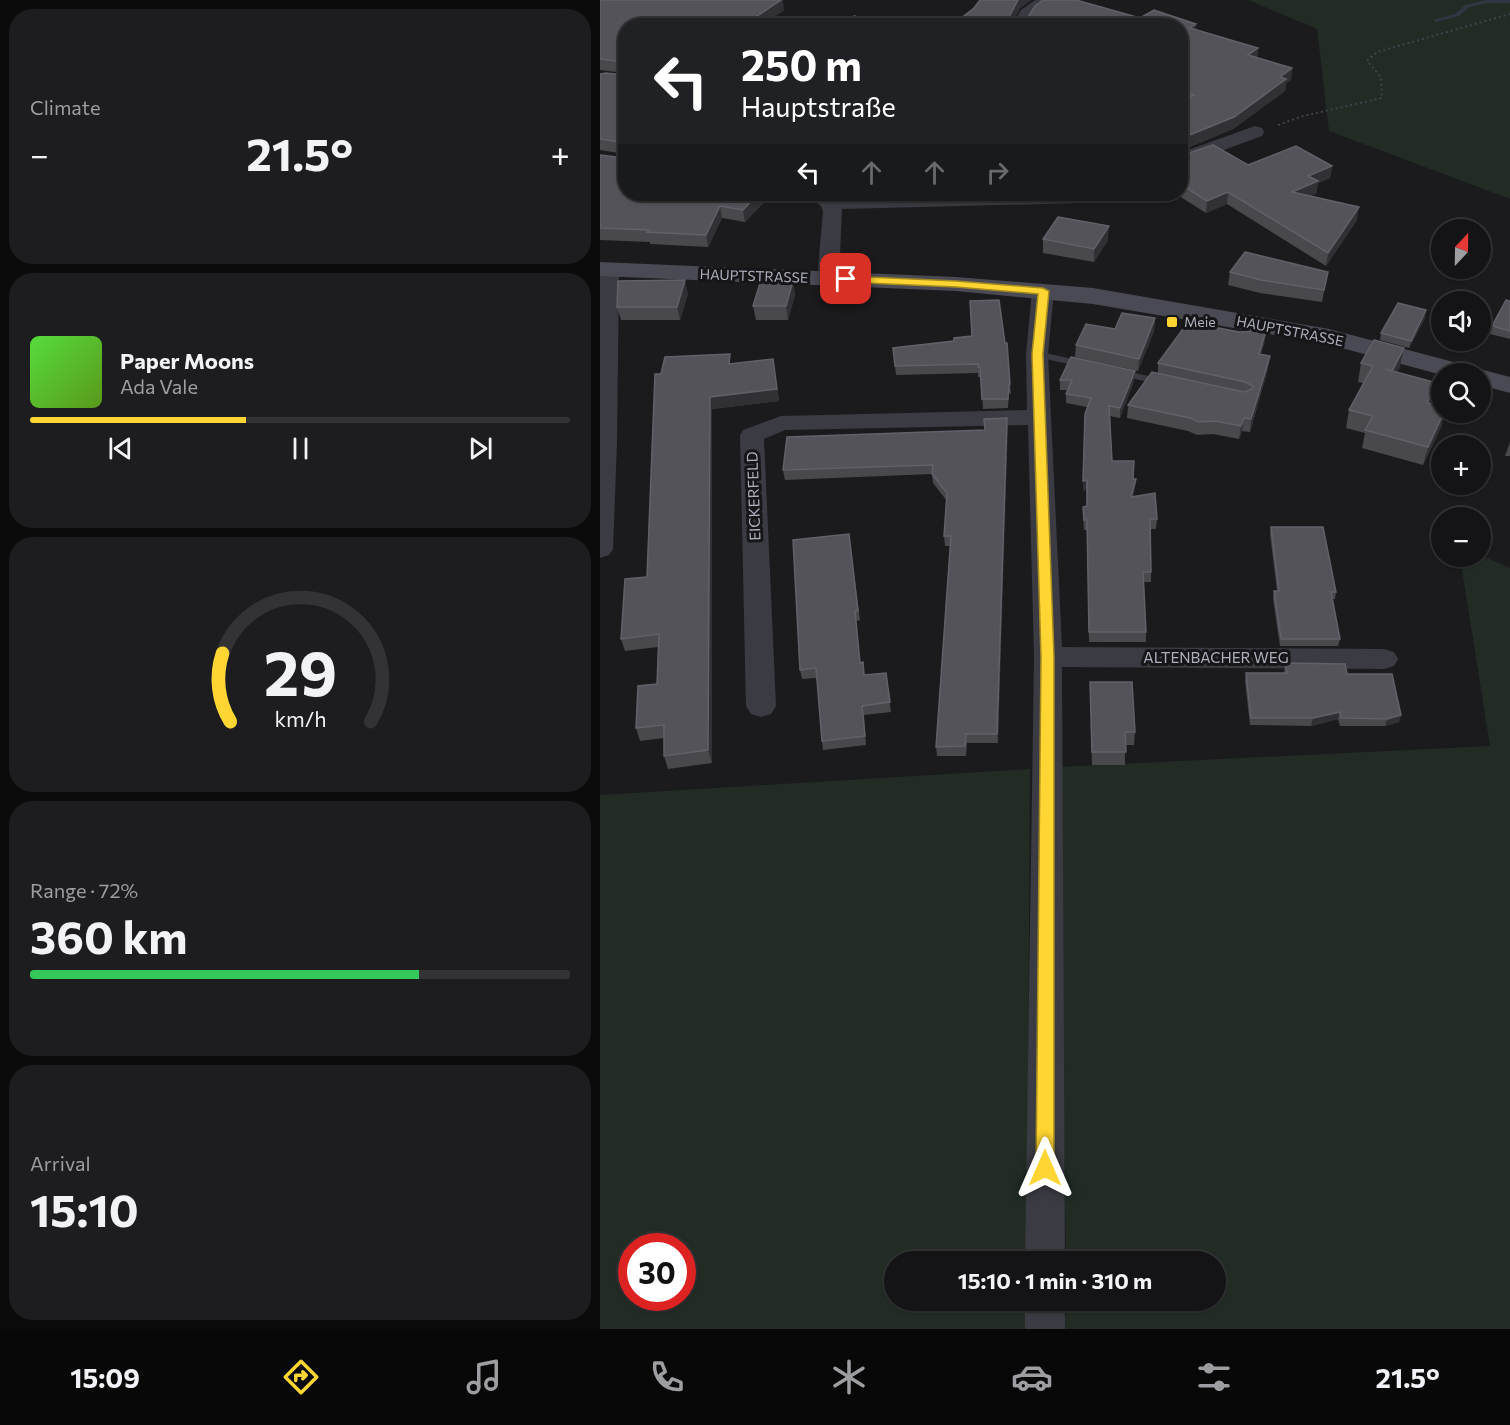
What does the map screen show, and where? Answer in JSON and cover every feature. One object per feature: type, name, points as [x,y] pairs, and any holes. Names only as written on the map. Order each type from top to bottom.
[{"type":"main road","name":"HAUPTSTRASSE","points":[[604,269],[956,284],[1093,296],[1329,337],[1431,364]]},
{"type":"main road","points":[[1491,380],[1510,385]]},
{"type":"street","points":[[1024,18],[1027,13],[1045,0]]},
{"type":"street","points":[[1188,157],[1255,132]]},
{"type":"street","points":[[825,201],[833,211],[828,279]]},
{"type":"street","name":"HAUPTSTRASSE","points":[[600,549],[605,443],[604,269]]},
{"type":"street","points":[[1043,291],[1038,354],[1048,657],[1045,1251]]},
{"type":"street","name":"EICKERFELD","points":[[761,706],[752,435],[781,423],[1041,417]]},
{"type":"street","name":"ALTENBACHER WEG","points":[[1048,657],[1384,659]]},
{"type":"street","points":[[1045,1311],[1045,1329]]},
{"type":"lane","points":[[1038,354],[1175,385]]},
{"type":"path","points":[[1255,132],[1303,116],[1382,98],[1381,77],[1367,61],[1377,51],[1510,14]]},
{"type":"shaded area","points":[[1248,0],[1510,0],[1510,199],[1329,131],[1317,29]]},
{"type":"shaded area","points":[[1491,559],[1510,568],[1510,1329],[1065,1329],[1066,1311],[1226,1311],[1226,1251],[1066,1251],[1058,767],[1490,746],[1462,567],[1491,567]]},
{"type":"shaded area","points":[[1030,769],[1027,1251],[884,1251],[884,1311],[1026,1311],[1026,1329],[600,1329],[600,795]]},
{"type":"building","points":[[600,0],[781,0],[754,18],[618,18],[618,61],[600,59]]},
{"type":"building","points":[[980,0],[1018,0],[1009,17],[1028,17],[1035,6],[1043,0],[1076,0],[1140,18],[961,18]]},
{"type":"building","points":[[1154,10],[1178,18],[1140,18]]},
{"type":"building","points":[[1188,21],[1196,24],[1190,28],[1258,48],[1248,55],[1292,68],[1280,77],[1286,79],[1234,117],[1188,136],[1188,97],[1194,95],[1188,93]]},
{"type":"building","points":[[600,74],[618,74],[618,142],[600,139]]},
{"type":"building","points":[[1213,145],[1248,165],[1296,146],[1332,166],[1308,176],[1318,181],[1292,192],[1359,207],[1328,253],[1228,192],[1207,201],[1188,189],[1188,153]]},
{"type":"building","points":[[600,155],[618,157],[618,201],[751,201],[743,210],[720,206],[706,235],[600,228]]},
{"type":"building","points":[[1058,217],[1109,226],[1094,249],[1043,239]]},
{"type":"building","points":[[1245,252],[1328,272],[1324,290],[1261,280],[1230,272]]},
{"type":"building","points":[[685,280],[677,307],[617,307],[618,281]]},
{"type":"building","points":[[761,280],[793,281],[786,306],[753,306]]},
{"type":"building","points":[[999,300],[1005,343],[1007,343],[1010,384],[1008,399],[982,399],[978,364],[895,366],[893,348],[954,341],[954,338],[972,336],[970,301]]},
{"type":"building","points":[[1506,300],[1510,301],[1510,331],[1492,326]]},
{"type":"building","points":[[1398,303],[1426,310],[1411,341],[1381,333]]},
{"type":"building","points":[[1122,313],[1155,318],[1139,359],[1076,345],[1086,324],[1115,329]]},
{"type":"building","points":[[1188,322],[1239,332],[1266,331],[1259,354],[1270,356],[1251,419],[1244,418],[1241,426],[1215,421],[1199,422],[1128,405],[1152,372],[1244,392],[1252,389],[1253,386],[1245,382],[1158,363]]},
{"type":"building","points":[[1374,340],[1404,348],[1392,371],[1431,381],[1431,395],[1427,403],[1431,404],[1431,423],[1439,423],[1433,435],[1431,435],[1428,447],[1365,430],[1373,416],[1349,410],[1373,366],[1361,363]]},
{"type":"building","points":[[730,354],[729,364],[773,359],[777,389],[710,397],[708,750],[664,756],[664,725],[636,728],[638,686],[657,684],[659,634],[621,639],[625,579],[647,577],[655,374],[661,374],[665,357]]},
{"type":"building","points":[[1071,357],[1135,371],[1120,408],[1109,406],[1112,461],[1134,461],[1133,479],[1136,479],[1131,497],[1155,493],[1157,519],[1150,519],[1151,572],[1143,572],[1146,632],[1089,632],[1087,520],[1084,520],[1083,507],[1087,506],[1087,480],[1083,481],[1085,414],[1091,398],[1066,394],[1072,380],[1060,380]]},
{"type":"building","points":[[1007,418],[997,734],[966,734],[965,746],[936,747],[951,536],[944,536],[947,493],[932,474],[933,465],[783,470],[787,437],[985,430],[984,419]]},
{"type":"building","points":[[1271,527],[1323,527],[1336,592],[1331,592],[1340,639],[1281,639],[1274,591],[1279,591]]},
{"type":"building","points":[[849,534],[858,611],[855,611],[860,663],[863,662],[864,675],[886,673],[890,702],[862,706],[865,736],[822,741],[816,668],[800,670],[793,540]]},
{"type":"building","points":[[1285,663],[1345,664],[1347,674],[1392,674],[1401,715],[1387,719],[1341,718],[1340,712],[1313,718],[1251,718],[1246,673],[1287,673]]},
{"type":"building","points":[[1090,682],[1132,682],[1135,732],[1125,732],[1126,752],[1092,752]]},
{"type":"waterway","points":[[1436,20],[1457,15],[1467,6],[1488,1],[1510,1]]},
{"type":"place","name":"Meie","points":[[1172,322]]},
{"type":"route","points":[[846,279],[1043,291],[1038,354],[1048,657],[1045,1168]]}]
